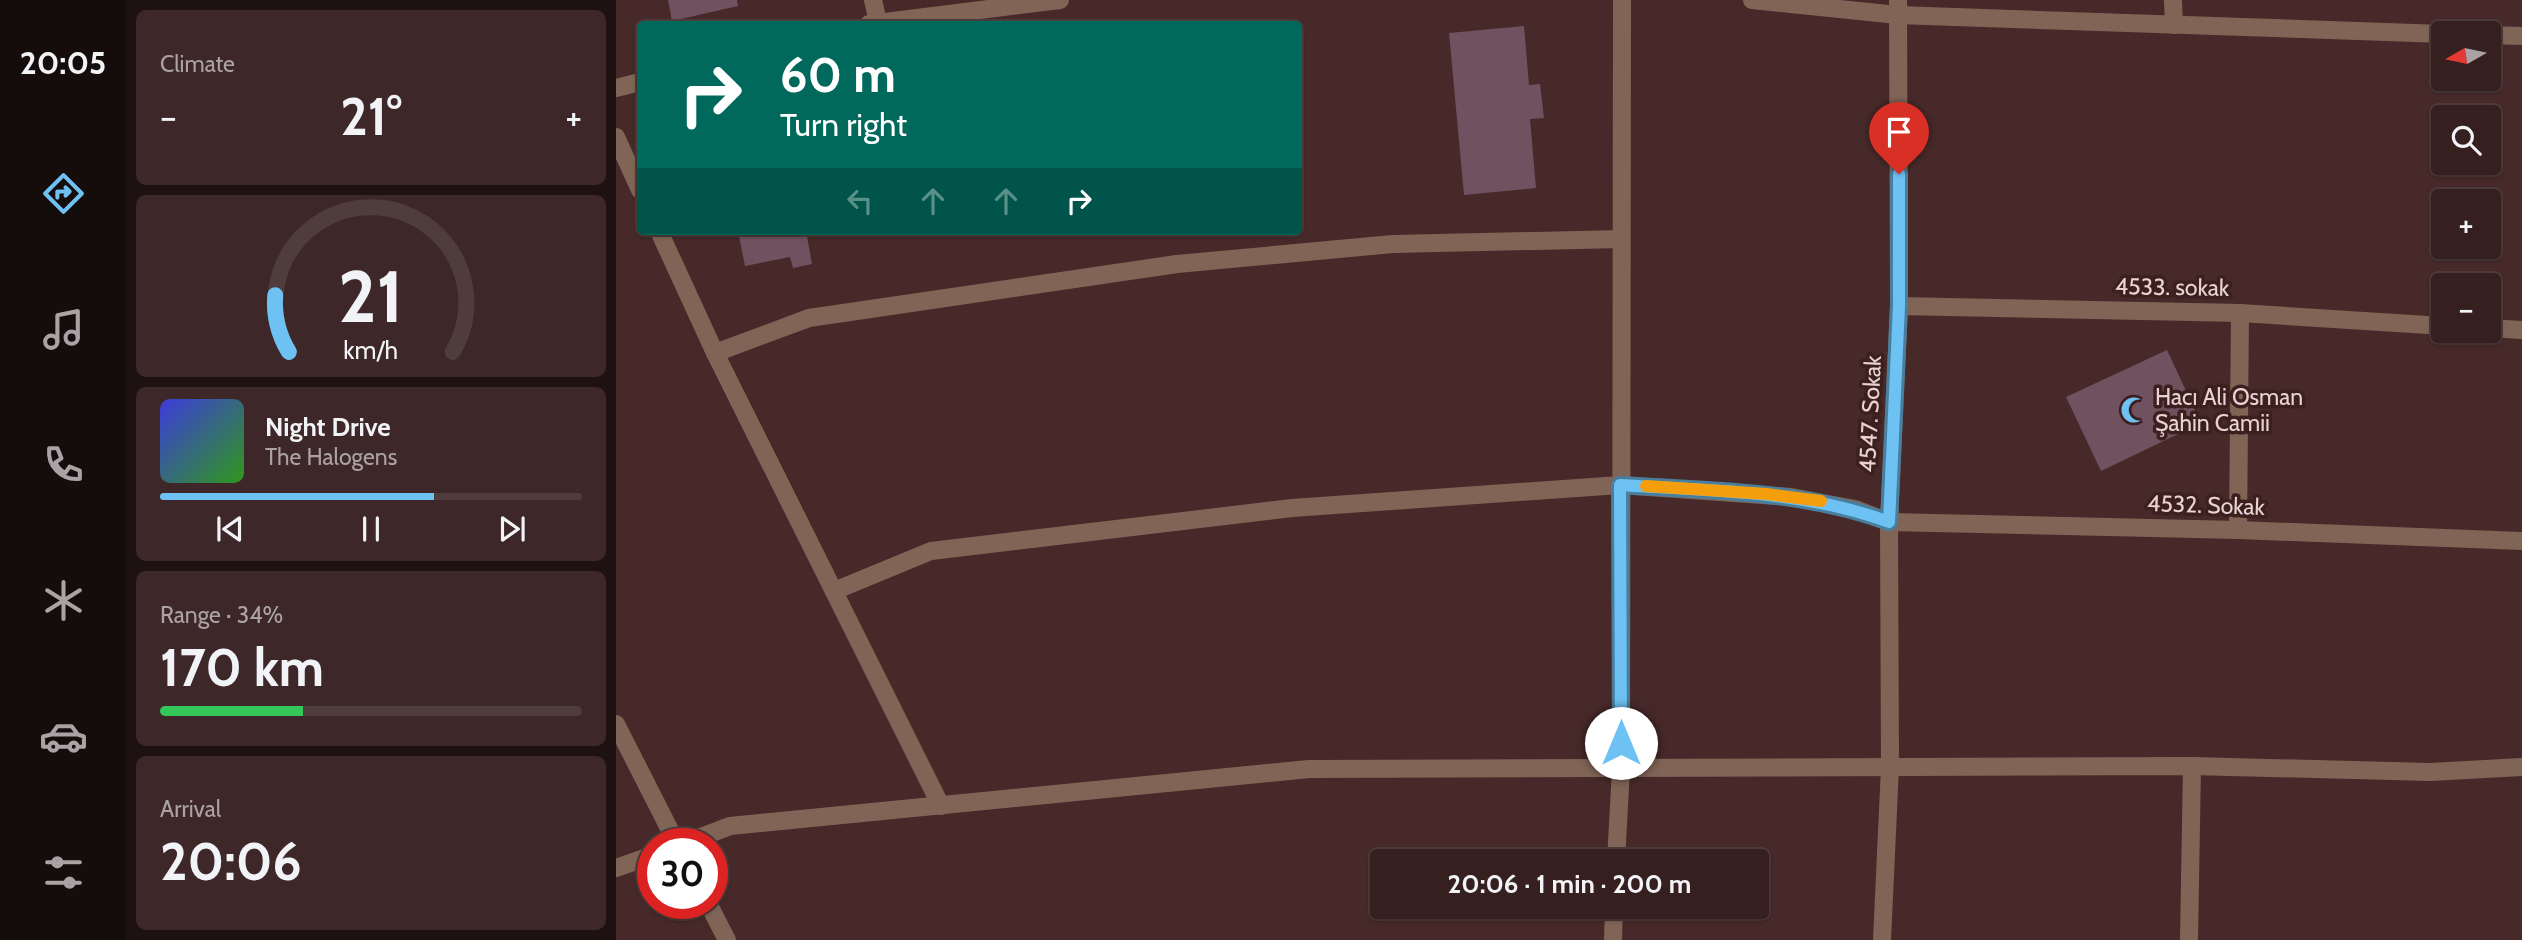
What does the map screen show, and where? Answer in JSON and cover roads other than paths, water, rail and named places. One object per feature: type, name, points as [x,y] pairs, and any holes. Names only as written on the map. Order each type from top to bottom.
[{"type":"street","points":[[873,0],[873,21]]},
{"type":"street","points":[[889,21],[1060,0]]},
{"type":"street","points":[[1617,849],[1621,769],[1622,0]]},
{"type":"street","points":[[1752,0],[2174,25],[2431,34]]},
{"type":"street","points":[[2173,0],[2174,25]]},
{"type":"street","name":"4547. Sokak","points":[[1882,940],[1890,767],[1889,522],[1899,306],[1898,8]]},
{"type":"street","points":[[2501,35],[2522,36]]},
{"type":"street","points":[[616,88],[637,83]]},
{"type":"street","points":[[616,137],[637,183]]},
{"type":"street","points":[[661,235],[715,353],[941,806]]},
{"type":"street","points":[[715,353],[809,318],[1177,264],[1393,244],[1622,239]]},
{"type":"street","name":"4533. sokak","points":[[1899,306],[2240,313],[2431,325]]},
{"type":"street","points":[[2238,530],[2240,313]]},
{"type":"street","points":[[2501,329],[2522,330]]},
{"type":"street","name":"4532. Sokak","points":[[834,591],[931,551],[1292,508],[1620,485],[1791,497],[1855,509],[1889,522],[2238,530],[2522,541]]},
{"type":"street","points":[[616,724],[669,828]]},
{"type":"street","points":[[2189,940],[2193,766]]},
{"type":"street","points":[[725,828],[1309,769],[2193,766],[2430,772],[2522,767]]},
{"type":"street","points":[[616,868],[637,861]]},
{"type":"street","points":[[716,919],[727,940]]},
{"type":"street","points":[[1613,940],[1614,919]]},
{"type":"place","name":"Hacı Ali Osman Şahin Camii","points":[[2134,410]]}]
